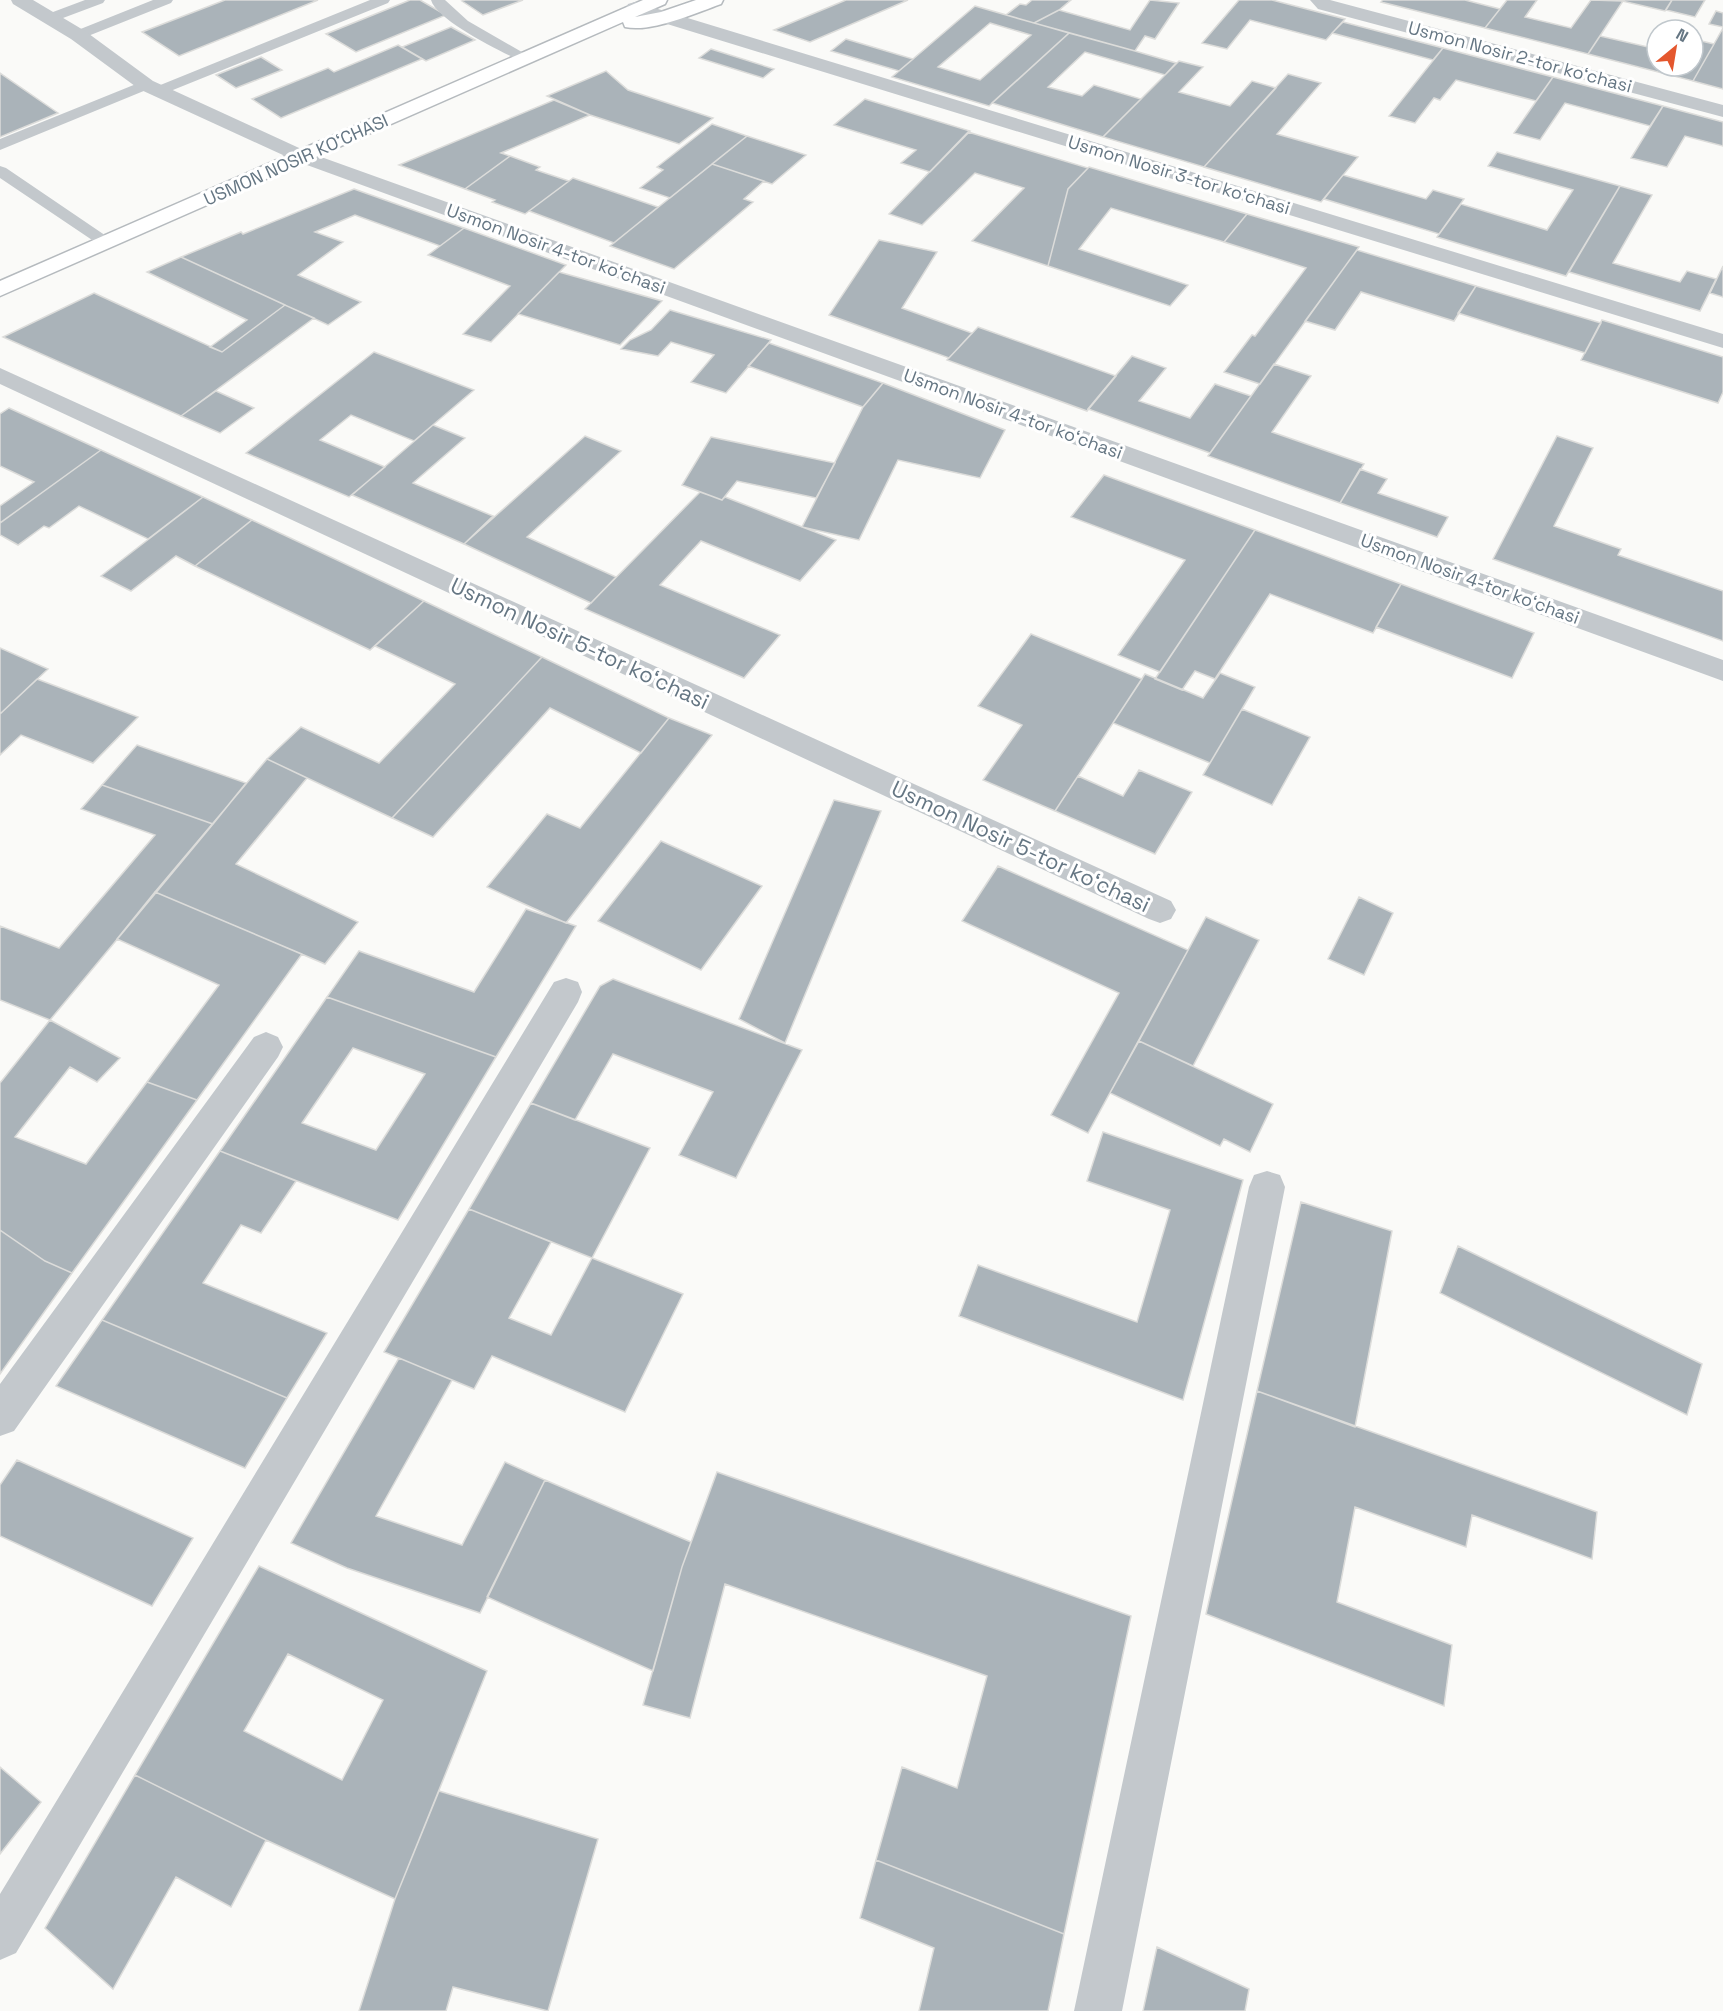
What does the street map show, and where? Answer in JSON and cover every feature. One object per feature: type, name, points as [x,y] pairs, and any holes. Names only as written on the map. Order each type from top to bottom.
[{"type":"main road","name":"USMON NOSIR KO‘CHASI","points":[[592,30],[661,9],[714,0]]},
{"type":"main road","name":"USMON NOSIR KO‘CHASI","points":[[0,289],[592,30],[635,8]]},
{"type":"street","name":"Usmon Nosir 4-tor koʻchasi","points":[[20,0],[78,35],[152,88],[303,157],[1723,670]]},
{"type":"street","name":"Usmon Nosir 2-tor koʻchasi","points":[[1319,0],[1325,5],[1723,111]]},
{"type":"street","name":"Usmon Nosir 3-tor koʻchasi","points":[[635,8],[661,9],[1723,341]]},
{"type":"street","name":"Usmon Nosir 5-tor koʻchasi","points":[[0,375],[1160,910]]},
{"type":"street","points":[[0,1937],[566,992]]},
{"type":"street","points":[[0,1417],[266,1047]]},
{"type":"street","points":[[1098,2011],[1267,1187]]},
{"type":"lane","points":[[50,18],[98,0]]},
{"type":"lane","points":[[78,35],[166,0]]},
{"type":"lane","points":[[0,145],[382,0]]},
{"type":"lane","points":[[438,0],[439,4],[463,24],[527,58]]},
{"type":"lane","points":[[0,171],[107,242]]},
{"type":"building","points":[[225,0],[318,0],[179,56],[142,32]]},
{"type":"building","points":[[410,0],[420,0],[446,15],[356,52],[326,34]]},
{"type":"building","points":[[523,0],[483,15],[462,1]]},
{"type":"building","points":[[846,0],[908,0],[810,42],[774,30]]},
{"type":"building","points":[[1032,0],[1071,0],[1059,10],[1034,23],[1006,15],[1020,4],[1026,5]]},
{"type":"building","points":[[1150,0],[1179,3],[1155,39],[1145,36],[1135,51],[1034,23],[1059,10],[1130,30]]},
{"type":"building","points":[[1239,0],[1272,0],[1345,19],[1326,40],[1250,20],[1227,49],[1202,43]]},
{"type":"building","points":[[1383,0],[1465,0],[1500,9],[1485,28],[1381,2]]},
{"type":"building","points":[[1507,0],[1537,0],[1525,17],[1571,28],[1591,0],[1623,1],[1588,54],[1485,28]]},
{"type":"building","points":[[1618,0],[1672,0],[1665,11]]},
{"type":"building","points":[[1672,0],[1705,0],[1695,17],[1666,10]]},
{"type":"building","points":[[975,6],[1069,33],[989,106],[892,77]],"holes":[[[990,23],[1031,35],[980,80],[938,67]]]},
{"type":"building","points":[[1716,11],[1723,13],[1723,27],[1709,24]]},
{"type":"building","points":[[1343,22],[1443,48],[1433,60],[1332,33]]},
{"type":"building","points":[[451,27],[475,40],[426,61],[402,47]]},
{"type":"building","points":[[1723,28],[1723,89],[1693,81],[1695,78],[1705,78],[1705,60]]},
{"type":"building","points":[[1069,33],[1176,63],[1165,75],[1085,52],[1048,87],[1082,96],[1094,85],[1141,99],[1103,137],[992,103]]},
{"type":"building","points":[[1600,36],[1645,46],[1645,69],[1588,54]]},
{"type":"building","points":[[846,39],[913,59],[899,71],[831,51]]},
{"type":"building","points":[[1705,42],[1714,44],[1705,60]]},
{"type":"building","points":[[398,45],[422,59],[281,118],[252,99],[328,68],[334,72]]},
{"type":"building","points":[[1443,48],[1553,77],[1536,101],[1456,80],[1440,100],[1434,98],[1415,123],[1389,116]]},
{"type":"building","points":[[711,49],[774,69],[763,78],[699,58]]},
{"type":"building","points":[[261,57],[282,70],[236,88],[216,75]]},
{"type":"building","points":[[1179,61],[1203,67],[1179,92],[1230,106],[1252,81],[1276,88],[1204,167],[1103,137]]},
{"type":"building","points":[[606,71],[628,90],[713,118],[679,144],[590,115],[547,96]]},
{"type":"building","points":[[0,73],[58,113],[0,137]]},
{"type":"building","points":[[1288,74],[1321,83],[1277,134],[1358,157],[1321,202],[1204,167]]},
{"type":"building","points":[[1553,77],[1663,106],[1650,126],[1565,103],[1540,140],[1514,133]]},
{"type":"building","points":[[865,99],[970,131],[930,172],[901,163],[916,150],[834,125]]},
{"type":"building","points":[[554,100],[590,115],[501,153],[510,156],[465,189],[399,165]]},
{"type":"building","points":[[1663,106],[1723,122],[1723,146],[1685,136],[1667,167],[1631,158]]},
{"type":"building","points":[[712,124],[747,136],[670,198],[640,188],[663,170],[657,167]]},
{"type":"building","points":[[968,132],[1088,168],[1068,189],[1048,266],[972,241],[1024,188],[975,173],[922,225],[889,214]]},
{"type":"building","points":[[747,136],[806,155],[772,184],[712,164]]},
{"type":"building","points":[[1497,152],[1620,186],[1566,276],[1437,237],[1461,204],[1547,230],[1573,190],[1488,166]]},
{"type":"building","points":[[510,156],[540,167],[536,170],[569,181],[525,214],[465,189]]},
{"type":"building","points":[[712,164],[764,181],[744,199],[753,202],[674,269],[610,246]]},
{"type":"building","points":[[1089,167],[1247,214],[1224,242],[1111,208],[1079,249],[1188,285],[1170,306],[1048,266],[1068,189]]},
{"type":"building","points":[[1343,175],[1426,199],[1433,190],[1464,199],[1439,234],[1324,199]]},
{"type":"building","points":[[573,178],[658,207],[614,243],[529,211]]},
{"type":"building","points":[[1620,186],[1652,195],[1613,263],[1680,282],[1687,271],[1716,279],[1700,311],[1569,272]]},
{"type":"building","points":[[354,189],[464,228],[440,246],[355,215],[315,232],[343,242],[298,275],[361,302],[328,325],[181,257],[241,232],[243,234]]},
{"type":"building","points":[[1247,214],[1359,247],[1260,384],[1224,372],[1252,335],[1255,336],[1306,268],[1224,242]]},
{"type":"building","points":[[464,228],[566,265],[491,342],[463,334],[510,286],[428,255]]},
{"type":"building","points":[[879,240],[937,252],[902,308],[972,333],[949,358],[829,315]]},
{"type":"building","points":[[1357,250],[1476,286],[1454,321],[1361,292],[1335,330],[1305,321]]},
{"type":"building","points":[[181,257],[285,305],[222,352],[210,347],[247,320],[147,272]]},
{"type":"building","points":[[1723,266],[1723,297],[1710,293]]},
{"type":"building","points":[[559,272],[662,301],[620,345],[518,314]]},
{"type":"building","points":[[1476,286],[1601,323],[1585,353],[1458,313]]},
{"type":"building","points":[[94,293],[222,352],[285,305],[314,318],[181,416],[3,337]]},
{"type":"building","points":[[670,310],[771,340],[726,393],[691,382],[714,355],[671,342],[658,356],[621,349],[630,340],[651,330]]},
{"type":"building","points":[[1602,320],[1723,357],[1723,392],[1718,403],[1581,360]]},
{"type":"building","points":[[978,327],[1116,376],[1087,411],[947,360]]},
{"type":"building","points":[[769,343],[883,383],[863,407],[748,366]]},
{"type":"building","points":[[374,352],[474,390],[414,441],[351,415],[320,440],[385,467],[349,497],[246,453]]},
{"type":"building","points":[[1132,356],[1166,368],[1139,401],[1190,418],[1215,384],[1251,396],[1210,453],[1088,409]]},
{"type":"building","points":[[1274,364],[1311,376],[1272,432],[1364,464],[1340,503],[1208,456]]},
{"type":"building","points":[[883,383],[1005,430],[980,478],[898,460],[859,540],[802,527],[863,407]]},
{"type":"building","points":[[216,391],[254,408],[220,433],[181,416]]},
{"type":"building","points":[[9,408],[101,450],[0,523],[0,506],[34,482],[0,466],[0,414]]},
{"type":"building","points":[[433,425],[465,438],[413,483],[493,516],[464,544],[352,495]]},
{"type":"building","points":[[585,436],[621,451],[527,537],[616,577],[591,603],[464,544]]},
{"type":"building","points":[[1557,436],[1593,448],[1554,526],[1621,549],[1618,555],[1723,591],[1723,641],[1493,559]]},
{"type":"building","points":[[711,437],[835,463],[816,498],[737,481],[722,500],[682,485]]},
{"type":"building","points":[[101,450],[203,497],[148,539],[79,506],[49,528],[44,526],[18,545],[0,535],[0,523]]},
{"type":"building","points":[[1360,469],[1387,479],[1378,493],[1448,517],[1437,537],[1340,503]]},
{"type":"building","points":[[1104,475],[1255,530],[1160,672],[1118,655],[1185,560],[1071,517]]},
{"type":"building","points":[[700,492],[722,500],[725,497],[836,540],[800,581],[701,541],[660,585],[780,635],[744,678],[585,609]]},
{"type":"building","points":[[203,497],[252,520],[195,566],[176,556],[131,591],[101,576]]},
{"type":"building","points":[[252,520],[424,601],[370,650],[195,566]]},
{"type":"building","points":[[1255,530],[1401,584],[1373,633],[1270,594],[1215,679],[1195,671],[1182,690],[1155,679]]},
{"type":"building","points":[[1401,584],[1534,633],[1512,678],[1376,627]]},
{"type":"building","points":[[424,601],[542,657],[392,818],[267,759],[301,727],[379,763],[455,684],[375,646]]},
{"type":"building","points":[[1031,634],[1142,679],[1055,811],[983,780],[1022,725],[978,706]]},
{"type":"building","points":[[0,648],[48,669],[0,714]]},
{"type":"building","points":[[542,657],[669,718],[641,753],[550,708],[433,837],[392,818]]},
{"type":"building","points":[[1220,673],[1255,687],[1210,763],[1113,723],[1145,674],[1203,698]]},
{"type":"building","points":[[37,679],[138,717],[93,763],[21,735],[0,755],[0,714]]},
{"type":"building","points":[[1242,709],[1310,737],[1272,805],[1203,775]]},
{"type":"building","points":[[669,718],[712,735],[566,923],[487,887],[547,814],[580,828]]},
{"type":"building","points":[[137,745],[246,783],[213,824],[102,785]]},
{"type":"building","points":[[267,759],[307,778],[236,864],[358,922],[325,964],[155,892]]},
{"type":"building","points":[[1139,770],[1192,792],[1155,854],[1055,811],[1078,776],[1123,796]]},
{"type":"building","points":[[102,785],[213,824],[50,1020],[0,1000],[0,926],[59,948],[155,835],[81,809]]},
{"type":"building","points":[[834,800],[881,811],[785,1043],[739,1019]]},
{"type":"building","points":[[661,841],[762,886],[701,970],[598,921]]},
{"type":"building","points":[[998,866],[1188,950],[1088,1133],[1051,1115],[1119,993],[962,921]]},
{"type":"building","points":[[155,892],[302,954],[197,1100],[147,1082],[219,985],[117,939]]},
{"type":"building","points":[[1359,897],[1393,913],[1364,975],[1328,959]]},
{"type":"building","points":[[526,909],[576,926],[496,1057],[327,997],[359,951],[474,992]]},
{"type":"building","points":[[1206,917],[1259,940],[1193,1066],[1139,1041]]},
{"type":"building","points":[[613,979],[802,1050],[736,1178],[679,1155],[713,1092],[613,1054],[575,1120],[531,1103],[600,986]]},
{"type":"building","points":[[327,997],[496,1057],[398,1220],[220,1151]],"holes":[[[353,1048],[425,1074],[376,1150],[302,1123]]]},
{"type":"building","points":[[50,1020],[120,1058],[97,1082],[70,1067],[15,1137],[86,1164],[147,1082],[197,1100],[72,1273],[45,1261],[0,1230],[0,1083]]},
{"type":"building","points":[[1139,1041],[1273,1104],[1250,1152],[1224,1139],[1220,1146],[1110,1093]]},
{"type":"building","points":[[531,1103],[650,1148],[592,1258],[469,1209]]},
{"type":"building","points":[[1103,1132],[1243,1180],[1183,1400],[959,1316],[978,1265],[1137,1322],[1170,1210],[1087,1181]]},
{"type":"building","points":[[220,1151],[296,1181],[261,1233],[241,1225],[203,1283],[327,1333],[287,1398],[102,1320]]},
{"type":"building","points":[[1301,1202],[1392,1231],[1355,1427],[1257,1391]]},
{"type":"building","points":[[469,1209],[551,1242],[509,1318],[551,1335],[592,1258],[683,1294],[625,1412],[492,1356],[474,1389],[384,1352]]},
{"type":"building","points":[[0,1230],[45,1261],[72,1273],[0,1374]]},
{"type":"building","points":[[1458,1246],[1702,1364],[1687,1415],[1440,1293]]},
{"type":"building","points":[[102,1320],[287,1398],[245,1468],[56,1386]]},
{"type":"building","points":[[399,1358],[452,1380],[376,1516],[462,1545],[505,1462],[545,1480],[480,1613],[347,1568],[291,1543]]},
{"type":"building","points":[[1257,1391],[1597,1512],[1592,1559],[1472,1515],[1466,1547],[1355,1507],[1337,1602],[1452,1645],[1444,1706],[1206,1614]]},
{"type":"building","points":[[17,1460],[193,1538],[152,1606],[0,1536],[0,1485]]},
{"type":"building","points":[[717,1472],[1131,1616],[1064,1934],[876,1860],[902,1767],[957,1788],[987,1676],[725,1584],[690,1718],[643,1705],[682,1567]]},
{"type":"building","points":[[545,1480],[691,1542],[653,1671],[487,1597]]},
{"type":"building","points":[[259,1566],[487,1671],[395,1899],[266,1840],[135,1775]],"holes":[[[288,1654],[383,1700],[342,1780],[244,1731]]]},
{"type":"building","points":[[0,1767],[41,1802],[0,1854]]},
{"type":"building","points":[[135,1775],[266,1840],[231,1907],[176,1877],[113,1989],[45,1928]]},
{"type":"building","points":[[439,1791],[598,1839],[548,2011],[453,1987],[446,2011],[359,2011],[395,1899]]},
{"type":"building","points":[[876,1860],[1064,1934],[1048,2011],[919,2011],[934,1948],[860,1918]]},
{"type":"building","points":[[1157,1947],[1249,1989],[1245,2011],[1143,2011]]}]
